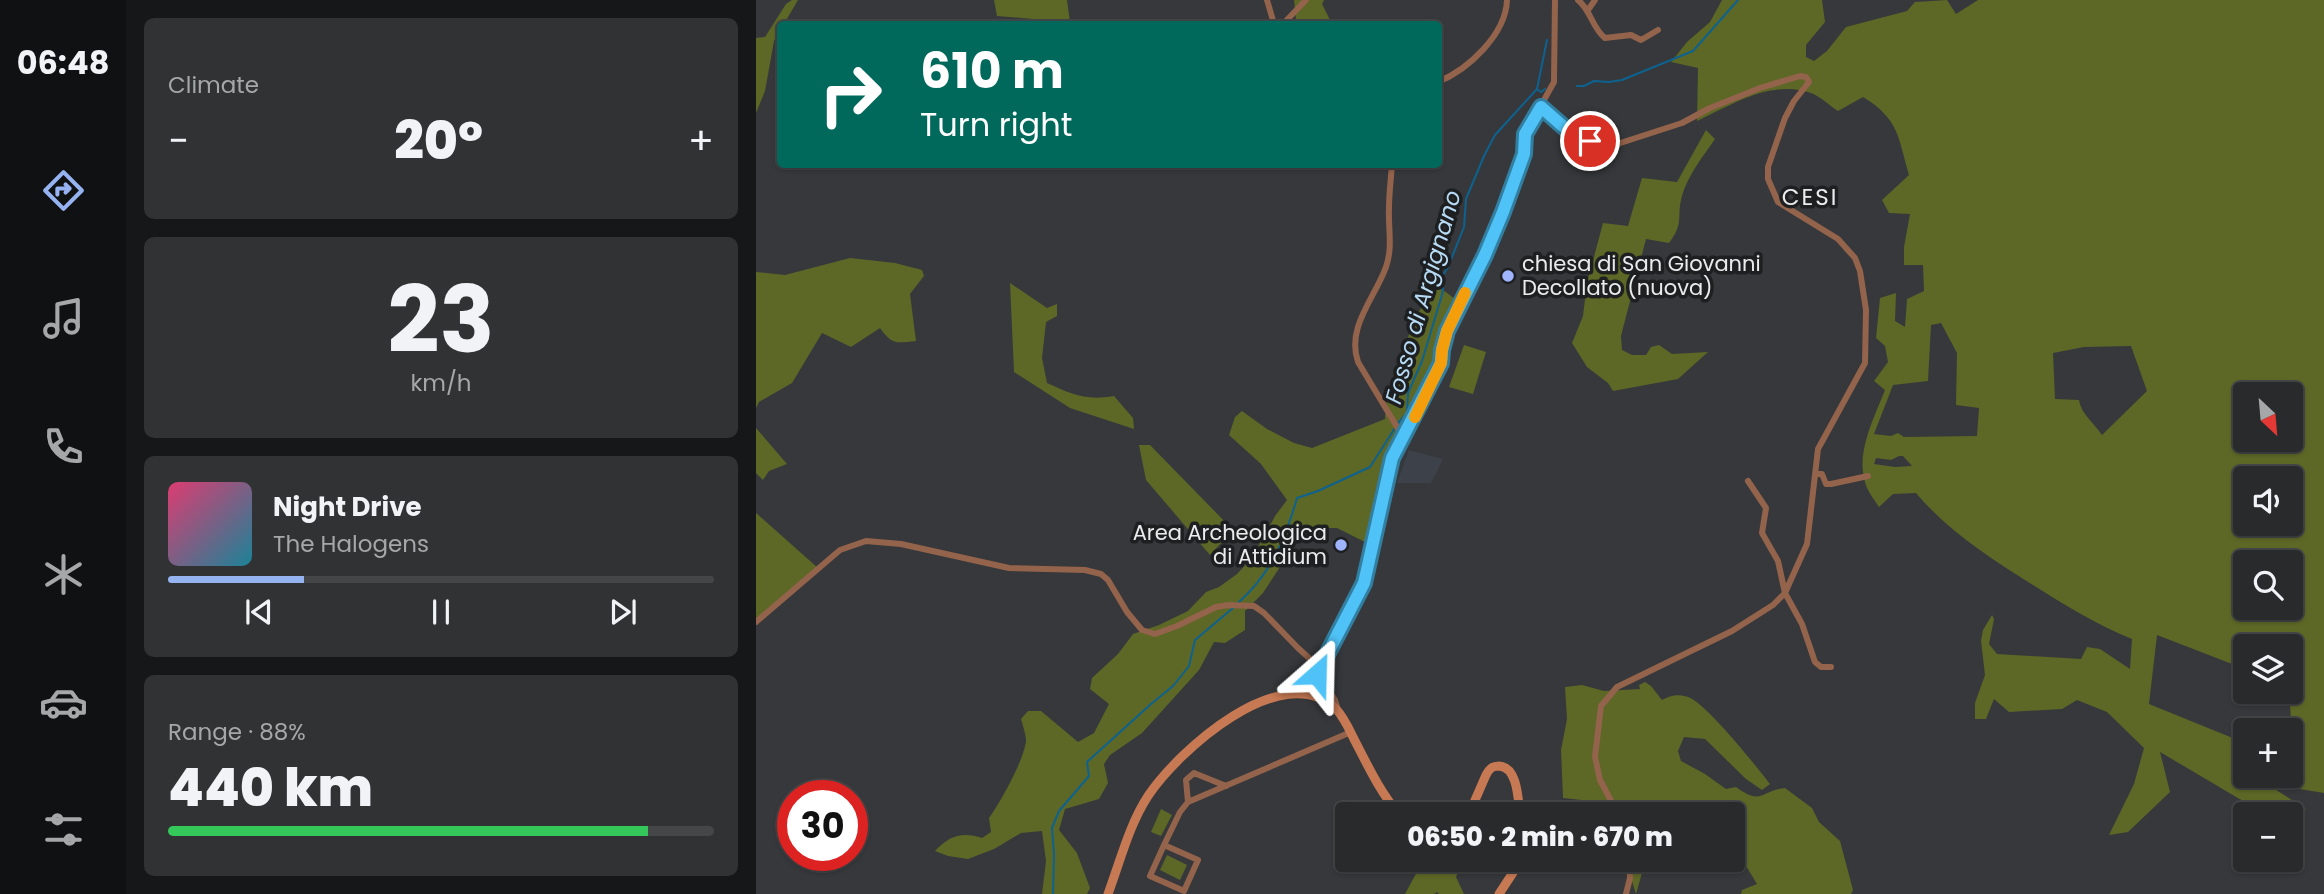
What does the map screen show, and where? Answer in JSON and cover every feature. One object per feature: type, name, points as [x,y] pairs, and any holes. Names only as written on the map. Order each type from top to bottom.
[{"type":"main road","points":[[1108,894],[1146,798],[1164,774],[1214,727],[1270,698],[1301,694],[1326,701],[1338,710],[1373,775],[1391,802]]},
{"type":"main road","points":[[1474,802],[1489,769],[1496,766],[1503,766],[1510,772],[1518,802]]},
{"type":"main road","points":[[1499,894],[1513,872]]},
{"type":"street","points":[[1267,0],[1273,21]]},
{"type":"street","points":[[1286,21],[1306,0]]},
{"type":"street","points":[[1442,80],[1457,72],[1490,40],[1503,22],[1507,0]]},
{"type":"street","points":[[1312,696],[1317,691],[1317,675],[1364,583],[1392,458],[1441,363],[1447,331],[1503,212],[1524,154],[1525,134],[1554,82],[1555,0]]},
{"type":"street","points":[[1578,0],[1588,10],[1599,33],[1605,38],[1631,35],[1641,40],[1657,30]]},
{"type":"street","points":[[1588,10],[1595,0]]},
{"type":"street","points":[[1541,107],[1573,135],[1608,147],[1685,122],[1706,110],[1760,88],[1800,76],[1808,79],[1809,82],[1785,118],[1768,167],[1768,179],[1778,202],[1847,247],[1860,271],[1866,310],[1865,363],[1818,449],[1808,544],[1786,593],[1773,605],[1732,631],[1617,687],[1601,706],[1595,757],[1600,780],[1612,802]]},
{"type":"street","points":[[1392,168],[1388,209],[1389,255],[1386,268],[1360,321],[1354,339],[1354,351],[1402,436]]},
{"type":"street","points":[[1817,474],[1822,474],[1826,484],[1868,476]]},
{"type":"street","points":[[1748,481],[1766,508],[1762,533],[1778,561],[1786,593],[1802,624],[1815,662],[1821,667],[1831,667]]},
{"type":"street","points":[[756,622],[840,550],[866,541],[901,544],[1009,568],[1085,570],[1101,574],[1108,580],[1127,612],[1142,629],[1155,634],[1216,607],[1254,606],[1298,649],[1335,700],[1338,710]]},
{"type":"street","points":[[1286,695],[1317,675]]},
{"type":"street","points":[[1164,845],[1198,860],[1184,891],[1150,876],[1164,845],[1180,812],[1188,802],[1351,732]]},
{"type":"street","points":[[1188,802],[1186,780],[1194,774],[1226,786]]},
{"type":"street","points":[[1626,894],[1630,872]]},
{"type":"shaded area","points":[[1409,450],[1443,459],[1431,483],[1397,483]]},
{"type":"green space","points":[[798,0],[786,21],[777,21],[777,36],[765,91],[756,113],[756,38],[765,37],[786,4]]},
{"type":"green space","points":[[994,0],[1067,0],[1070,21],[1058,21],[997,16]]},
{"type":"green space","points":[[1294,0],[1324,0],[1322,4],[1330,21],[1299,21],[1296,20]]},
{"type":"green space","points":[[1722,0],[1822,0],[1825,22],[1806,45],[1806,57],[1814,61],[1827,51],[1846,27],[1907,11],[1915,2],[1947,0],[1956,14],[1978,0],[2324,0],[2324,793],[2294,788],[2303,788],[2303,718],[2291,718],[2290,704],[2303,704],[2303,634],[2233,634],[2233,664],[2157,635],[2149,704],[2233,738],[2233,788],[2273,788],[2295,802],[2245,802],[2160,752],[2170,792],[2128,832],[2109,835],[2134,784],[2144,748],[2107,712],[2077,700],[2062,709],[2009,712],[1994,699],[1986,719],[1975,719],[1975,703],[1985,675],[1981,641],[1983,630],[1992,615],[1994,619],[1989,644],[1997,654],[2081,659],[2087,647],[2100,649],[2130,669],[2132,639],[2069,607],[2017,575],[1956,532],[1916,493],[1893,494],[1879,507],[1866,485],[1863,459],[1871,424],[1885,390],[1874,381],[1888,362],[1885,346],[1876,338],[1880,298],[1896,293],[1895,321],[1905,327],[1907,299],[1924,291],[1923,265],[1904,265],[1904,247],[1910,214],[1889,213],[1882,200],[1909,175],[1899,139],[1884,113],[1863,97],[1838,111],[1814,94],[1796,90],[1767,91],[1738,101],[1697,121],[1698,68],[1671,62],[1687,42],[1710,22]],"holes":[[[1941,323],[1957,353],[1956,405],[1979,408],[1977,436],[1904,437],[1898,433],[1891,436],[1874,434],[1893,385],[1928,381],[1931,325]],[[2131,346],[2147,391],[2102,435],[2085,414],[2079,400],[2055,399],[2053,353],[2084,347]],[[1903,456],[1912,466],[1874,464],[1876,458],[1891,460]]]},
{"type":"green space","points":[[1706,130],[1715,139],[1685,188],[1680,203],[1679,224],[1674,236],[1669,243],[1646,239],[1621,336],[1622,350],[1632,355],[1646,355],[1651,347],[1659,345],[1672,354],[1708,352],[1678,379],[1613,391],[1608,383],[1587,367],[1572,343],[1583,316],[1587,283],[1603,223],[1628,226],[1642,178],[1677,182]]},
{"type":"green space","points":[[850,258],[895,263],[922,270],[924,276],[910,294],[916,341],[895,342],[880,328],[851,347],[822,333],[792,383],[759,402],[756,408],[756,272],[785,275]]},
{"type":"green space","points":[[1010,283],[1047,308],[1057,304],[1057,316],[1046,322],[1042,358],[1047,383],[1087,397],[1114,396],[1133,418],[1134,429],[1070,408],[1014,372]]},
{"type":"green space","points":[[1436,285],[1458,301],[1445,327],[1425,389],[1394,460],[1375,547],[1337,528],[1314,528],[1297,541],[1263,593],[1245,611],[1245,630],[1225,643],[1214,642],[1199,670],[1142,733],[1110,755],[1104,764],[1108,783],[1099,799],[1065,809],[1059,830],[1077,853],[1090,888],[1087,894],[1042,894],[1046,861],[1042,831],[1021,833],[994,849],[968,859],[935,851],[956,836],[982,838],[991,832],[989,818],[1021,759],[1026,739],[1021,719],[1028,711],[1041,711],[1078,742],[1094,733],[1109,704],[1090,689],[1092,678],[1118,654],[1133,634],[1188,611],[1206,592],[1219,587],[1237,574],[1252,558],[1287,500],[1261,464],[1229,435],[1235,417],[1242,411],[1267,429],[1294,443],[1312,448],[1385,419],[1386,405],[1406,342],[1419,312]]},
{"type":"green space","points":[[1464,345],[1486,352],[1473,394],[1449,387]]},
{"type":"green space","points":[[756,428],[787,464],[769,471],[763,480],[756,473]]},
{"type":"green space","points":[[1139,445],[1150,445],[1233,530],[1210,555],[1146,480]]},
{"type":"green space","points":[[756,513],[818,568],[756,619]]},
{"type":"green space","points":[[1645,682],[1662,700],[1678,695],[1696,701],[1770,784],[1762,790],[1746,779],[1705,739],[1684,737],[1678,751],[1681,761],[1726,789],[1736,787],[1751,796],[1761,796],[1785,788],[1812,808],[1819,822],[1840,841],[1853,890],[1851,894],[1741,894],[1742,890],[1757,884],[1745,865],[1745,802],[1592,802],[1563,798],[1561,750],[1567,719],[1565,687],[1582,685],[1604,691],[1640,689],[1639,685]]},
{"type":"green space","points":[[1161,809],[1172,815],[1161,836],[1151,832]]},
{"type":"green space","points":[[1167,855],[1187,865],[1180,880],[1160,870]]},
{"type":"green space","points":[[1417,872],[1458,872],[1456,877],[1464,894],[1437,892],[1405,894]]},
{"type":"green space","points":[[1629,872],[1642,872],[1636,894]]},
{"type":"waterway","points":[[1577,86],[1594,81],[1622,80],[1693,51],[1738,0]]},
{"type":"waterway","name":"Fosso di Argignano","points":[[1398,423],[1407,413],[1408,393],[1422,361],[1442,295],[1440,280],[1464,227],[1466,199],[1495,135],[1537,89],[1547,40]]},
{"type":"waterway","points":[[1537,89],[1541,92],[1545,89]]},
{"type":"waterway","name":"Fosso di Argignano","points":[[1237,604],[1268,568],[1287,528],[1297,498],[1370,467],[1395,428]]},
{"type":"waterway","name":"Fosso di Argignano","points":[[1053,894],[1052,828],[1059,811],[1089,776],[1087,762],[1173,686],[1189,666],[1195,640],[1233,608]]},
{"type":"slow traffic","points":[[1415,417],[1441,363],[1447,331],[1465,293]]},
{"type":"place","name":"chiesa di San Giovanni Decollato (nuova)","points":[[1508,276]]},
{"type":"place","name":"Area Archeologica di Attidium","points":[[1341,545]]},
{"type":"district","name":"CESI","points":[[1810,197]]},
{"type":"route","points":[[1317,674],[1364,583],[1392,458],[1441,363],[1447,331],[1503,212],[1524,154],[1525,134],[1541,107],[1573,135],[1590,141]]}]
